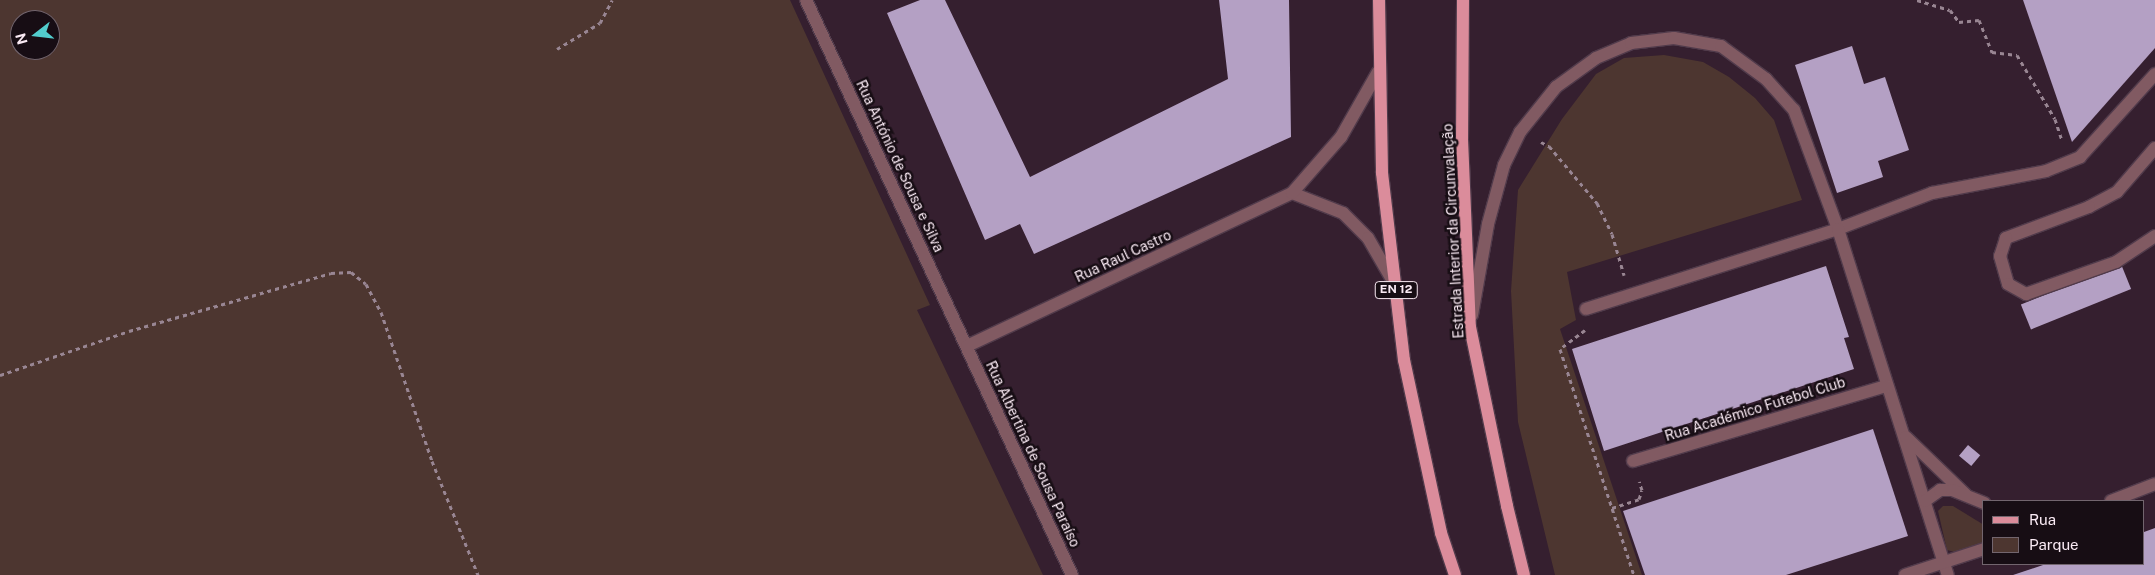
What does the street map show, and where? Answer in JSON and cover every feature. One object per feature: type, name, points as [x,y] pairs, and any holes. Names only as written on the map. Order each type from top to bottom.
[{"type":"main road","name":"EN 12","points":[[1379,0],[1378,72],[1382,173],[1404,360],[1441,533],[1455,575]]},
{"type":"main road","name":"Estrada Interior da Circunvalação","points":[[1463,0],[1462,139],[1470,327],[1507,506],[1524,575]]},
{"type":"street","name":"Rua António de Sousa e Silva","points":[[806,0],[967,346]]},
{"type":"street","points":[[1470,327],[1488,224],[1504,165],[1520,132],[1556,87],[1596,58],[1631,43],[1674,38],[1721,46],[1766,79],[1794,110],[1838,229],[1946,570]]},
{"type":"street","name":"Rua Raul Castro","points":[[967,346],[1292,193],[1341,137],[1378,72]]},
{"type":"street","points":[[1586,310],[1838,229],[1932,193],[2046,171],[2069,162],[2080,157],[2155,74]]},
{"type":"street","points":[[2155,148],[2116,192],[2089,207],[2006,238],[2000,256],[2008,284],[2026,294],[2116,262],[2155,236]]},
{"type":"street","points":[[1292,193],[1323,202],[1343,213],[1368,238],[1395,284]]},
{"type":"street","name":"Rua Albertina de Sousa Paraíso","points":[[967,346],[1072,575]]},
{"type":"street","name":"Rua Académico Futebol Club","points":[[1632,462],[1887,386]]},
{"type":"street","points":[[1904,436],[1966,495]]},
{"type":"street","points":[[2114,500],[2155,484]]},
{"type":"street","points":[[1925,500],[1940,490],[1966,495],[1982,502]]},
{"type":"street","points":[[1905,575],[1946,570],[1982,550]]},
{"type":"path","points":[[556,48],[600,23],[612,0]]},
{"type":"path","points":[[1917,0],[1950,10],[1959,22],[1979,20],[1992,52],[2017,55],[2055,119],[2069,162]]},
{"type":"path","points":[[1520,132],[1549,146],[1598,203],[1612,234],[1621,264]]},
{"type":"path","points":[[0,375],[129,330],[331,273],[351,272],[366,284],[381,312],[432,461],[478,575]]},
{"type":"path","points":[[1586,310],[1591,320],[1588,328],[1560,349],[1634,575]]},
{"type":"path","points":[[1612,508],[1639,499],[1642,490],[1632,462]]},
{"type":"green space","points":[[0,0],[790,0],[930,305],[917,310],[1043,575],[0,575]]},
{"type":"green space","points":[[1664,55],[1703,62],[1729,77],[1755,98],[1774,120],[1802,200],[1567,272],[1576,320],[1560,329],[1642,575],[1555,575],[1518,422],[1511,291],[1518,190],[1562,119],[1596,74],[1624,58]]},
{"type":"green space","points":[[1943,506],[1953,506],[1982,524],[1982,545],[1958,553],[1947,550],[1938,511]]},
{"type":"building","points":[[920,0],[945,0],[1030,177],[1228,79],[1219,0],[1289,0],[1291,137],[1034,254],[1020,224],[985,240],[887,13]]},
{"type":"building","points":[[2023,0],[2155,0],[2155,48],[2072,142]]},
{"type":"building","points":[[1852,46],[1864,84],[1885,77],[1909,150],[1878,161],[1883,177],[1837,193],[1795,65]]},
{"type":"building","points":[[2121,264],[2131,289],[2031,329],[2021,304]]},
{"type":"building","points":[[1826,266],[1849,337],[1844,338],[1854,369],[1604,451],[1572,349]]},
{"type":"building","points":[[1873,429],[1908,536],[1786,575],[1645,575],[1623,511]]},
{"type":"building","points":[[1968,445],[1980,455],[1971,466],[1959,456]]},
{"type":"building","points":[[2155,528],[2155,575],[2013,575],[2043,565],[2145,565],[2145,532]]}]
